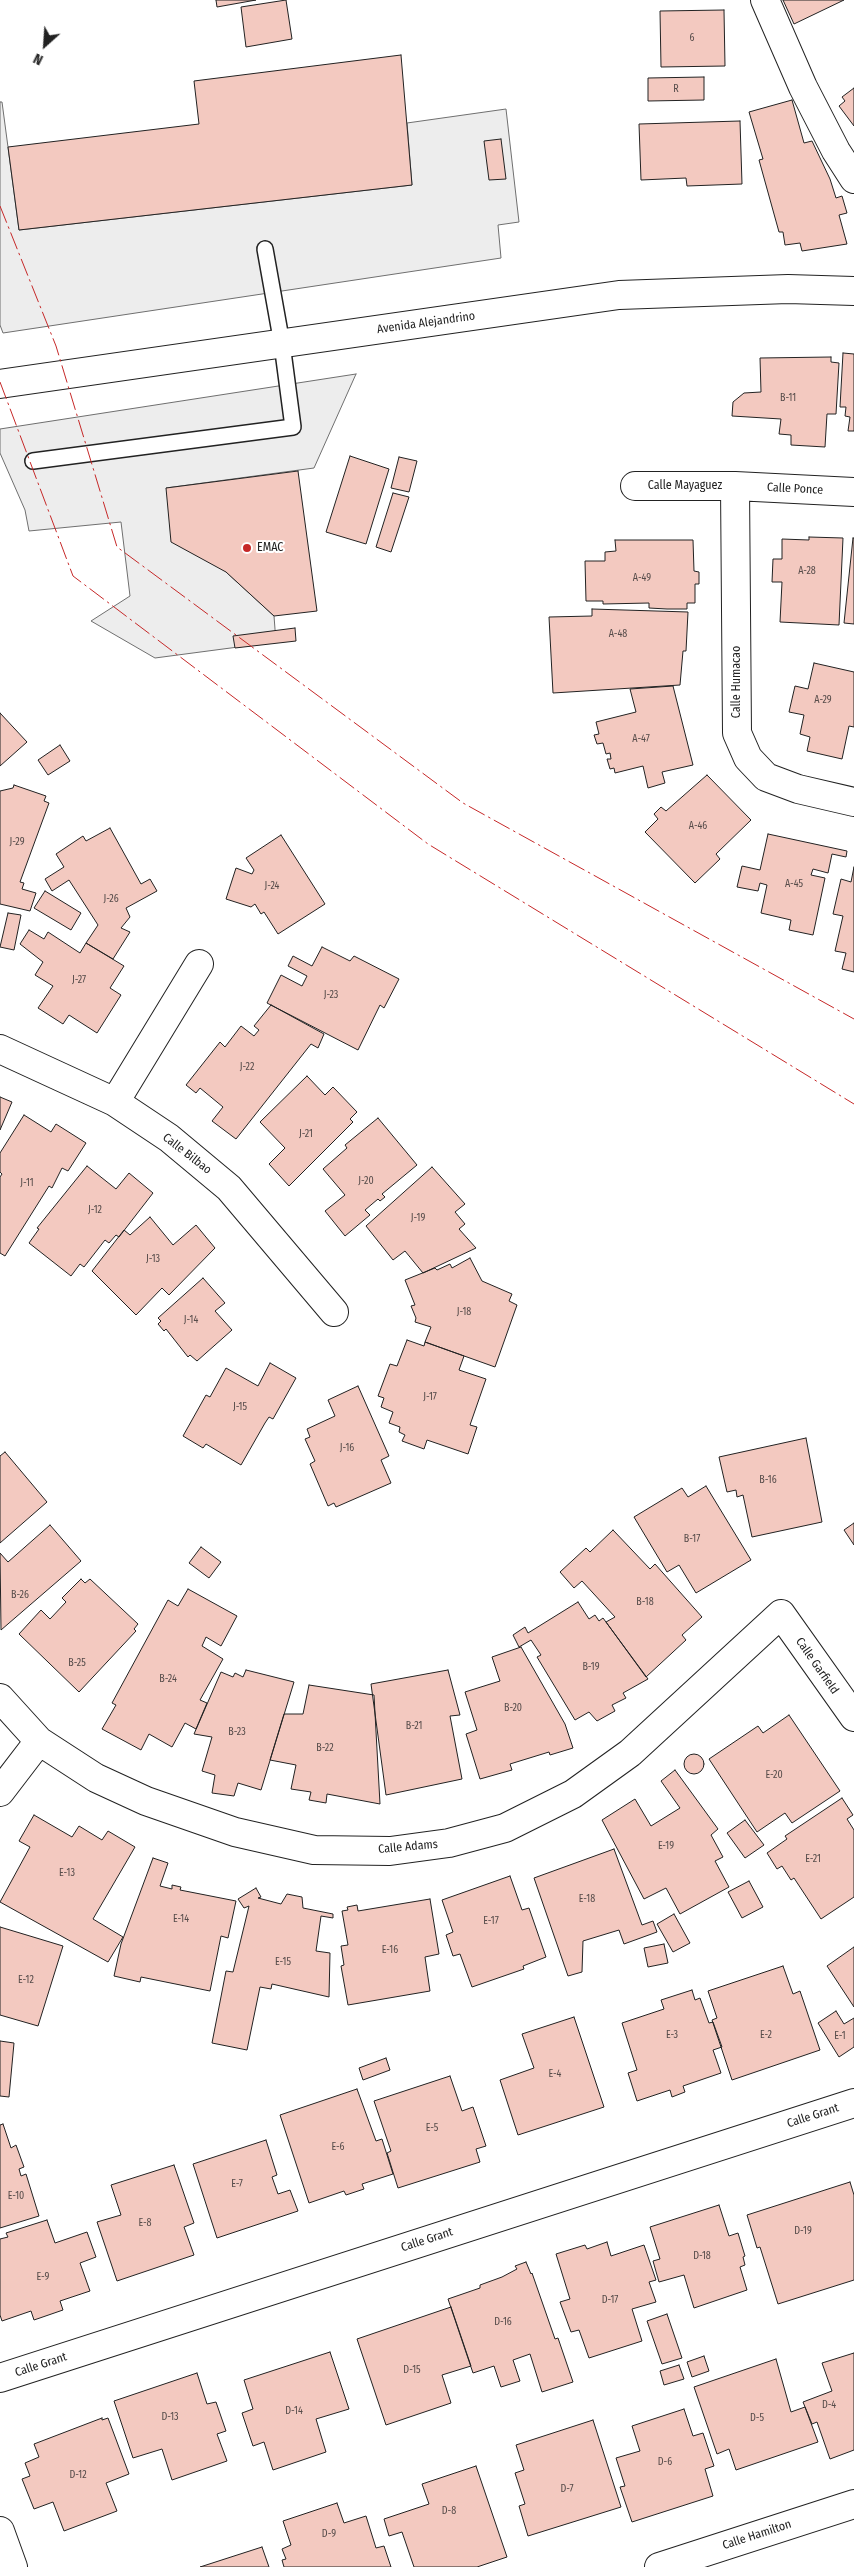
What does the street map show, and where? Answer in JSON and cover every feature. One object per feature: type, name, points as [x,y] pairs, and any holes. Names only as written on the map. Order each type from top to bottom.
[{"type":"street","points":[[765,0],[803,87],[836,151],[854,178]]},
{"type":"street","name":"Avenida Alejandrino","points":[[0,384],[619,295],[788,289],[854,291]]},
{"type":"street","name":"Calle Mayaguez","points":[[635,486],[735,486]]},
{"type":"street","name":"Calle Ponce","points":[[735,486],[854,492]]},
{"type":"street","name":"Calle Humacao","points":[[735,486],[737,732],[748,758],[766,777],[798,789],[854,802]]},
{"type":"street","points":[[115,1102],[199,964]]},
{"type":"street","name":"Calle Bilbao","points":[[0,1049],[115,1102],[169,1138],[229,1188],[334,1312]]},
{"type":"street","name":"Calle Garfield","points":[[781,1614],[854,1717]]},
{"type":"street","name":"Calle Adams","points":[[0,1698],[39,1741],[96,1778],[146,1801],[235,1832],[314,1850],[390,1851],[449,1844],[505,1828],[573,1794],[630,1753],[781,1614]]},
{"type":"street","points":[[0,1792],[39,1741]]},
{"type":"street","name":"Calle Grant","points":[[0,2378],[854,2103]]},
{"type":"street","name":"Calle Hamilton","points":[[659,2567],[854,2504]]},
{"type":"street","points":[[0,2532],[13,2567]]},
{"type":"lane","points":[[34,461],[293,427],[282,344],[265,248]]},
{"type":"shaded area","points":[[0,102],[2,102],[19,230],[412,185],[407,123],[506,109],[519,222],[498,225],[501,258],[3,333],[0,325]]},
{"type":"shaded area","points":[[356,374],[314,468],[166,488],[226,572],[274,616],[276,642],[155,658],[91,621],[130,596],[121,522],[29,531],[25,510],[0,453],[0,429]]},
{"type":"building","points":[[216,0],[256,0],[217,7]]},
{"type":"building","points":[[286,0],[292,39],[246,47],[241,7]]},
{"type":"building","points":[[783,0],[844,0],[794,24]]},
{"type":"building","points":[[724,10],[725,66],[661,67],[660,11]]},
{"type":"building","points":[[401,55],[412,185],[19,230],[8,147],[199,124],[194,81]]},
{"type":"building","points":[[704,77],[704,100],[648,101],[648,78]]},
{"type":"building","points":[[854,88],[854,126],[839,106],[845,101],[842,97]]},
{"type":"building","points":[[792,100],[804,143],[812,141],[830,179],[836,198],[842,196],[847,213],[839,215],[847,244],[802,251],[800,243],[785,245],[783,232],[779,232],[759,160],[763,159],[749,112]]},
{"type":"building","points":[[740,121],[742,184],[687,186],[686,178],[641,180],[639,124]]},
{"type":"building","points":[[501,139],[506,179],[489,180],[484,141]]},
{"type":"building","points":[[843,353],[854,354],[854,431],[848,431],[850,417],[845,416],[846,407],[840,407]]},
{"type":"building","points":[[831,357],[831,362],[839,363],[836,414],[827,414],[825,447],[791,445],[791,435],[779,434],[781,419],[732,416],[733,402],[744,393],[761,392],[760,358]]},
{"type":"building","points":[[350,456],[389,469],[366,544],[326,532]]},
{"type":"building","points":[[399,457],[417,461],[409,492],[391,488]]},
{"type":"building","name":"EMAC","points":[[298,471],[317,611],[274,616],[226,572],[171,542],[166,488]]},
{"type":"building","points":[[393,493],[409,497],[391,552],[376,547]]},
{"type":"building","points":[[809,537],[843,538],[839,625],[780,622],[782,582],[772,582],[773,559],[782,559],[782,539],[809,540]]},
{"type":"building","points":[[854,538],[854,624],[844,623]]},
{"type":"building","points":[[615,540],[693,540],[694,571],[699,572],[699,584],[695,584],[695,603],[687,603],[687,609],[667,609],[649,608],[649,603],[603,604],[603,601],[586,601],[585,561],[605,561],[605,552],[616,551]]},
{"type":"building","points":[[592,609],[688,612],[686,651],[683,651],[680,685],[553,693],[549,617],[592,616]]},
{"type":"building","points":[[295,628],[296,641],[235,648],[233,636]]},
{"type":"building","points":[[814,663],[854,672],[854,727],[849,726],[842,759],[807,751],[810,737],[800,734],[804,715],[789,712],[795,686],[808,689]]},
{"type":"building","points":[[673,686],[693,765],[662,772],[665,783],[648,788],[643,766],[615,773],[614,768],[610,769],[607,759],[611,759],[610,753],[606,754],[603,743],[597,744],[594,735],[599,734],[596,722],[636,712],[630,689]]},
{"type":"building","points":[[0,713],[27,742],[0,766]]},
{"type":"building","points":[[60,745],[70,761],[48,775],[38,760]]},
{"type":"building","points":[[707,775],[751,820],[716,854],[720,859],[695,883],[645,832],[658,819],[654,814],[661,807],[666,811]]},
{"type":"building","points":[[14,785],[46,796],[44,801],[49,803],[20,882],[24,883],[22,889],[36,893],[30,911],[0,904],[0,791],[13,788]]},
{"type":"building","points":[[110,828],[141,884],[150,879],[157,891],[126,908],[130,917],[121,928],[130,932],[113,959],[86,943],[98,925],[69,880],[52,891],[45,879],[64,867],[56,854],[83,836],[86,841]]},
{"type":"building","points":[[768,834],[847,851],[846,857],[832,854],[828,873],[813,869],[811,875],[825,878],[813,935],[789,930],[791,920],[761,913],[767,885],[760,883],[758,891],[737,887],[742,866],[760,870]]},
{"type":"building","points":[[281,835],[325,904],[278,934],[264,912],[261,914],[255,904],[251,907],[226,899],[236,868],[252,874],[254,870],[246,858]]},
{"type":"building","points":[[854,867],[854,972],[842,969],[846,953],[835,951],[843,916],[833,914],[841,879],[851,882]]},
{"type":"building","points":[[45,891],[81,913],[71,930],[34,908]]},
{"type":"building","points":[[8,913],[21,915],[14,950],[0,947]]},
{"type":"building","points":[[29,930],[44,939],[48,932],[80,953],[86,943],[124,966],[110,988],[121,995],[97,1033],[69,1015],[63,1024],[38,1008],[53,986],[35,975],[43,962],[20,944]]},
{"type":"building","points":[[322,947],[350,961],[354,956],[399,979],[384,1008],[380,1005],[358,1050],[267,1003],[281,975],[302,986],[307,976],[288,966],[293,956],[312,966]]},
{"type":"building","points":[[271,1005],[324,1034],[318,1048],[311,1044],[236,1139],[212,1121],[223,1107],[200,1088],[196,1093],[186,1085],[220,1042],[225,1047],[241,1026],[254,1036],[259,1030],[254,1026]]},
{"type":"building","points":[[307,1076],[325,1095],[333,1087],[357,1112],[350,1119],[353,1122],[289,1186],[269,1164],[285,1148],[260,1122]]},
{"type":"building","points":[[0,1097],[12,1102],[0,1130]]},
{"type":"building","points":[[24,1115],[51,1132],[56,1124],[86,1143],[68,1171],[62,1168],[52,1188],[49,1186],[5,1256],[0,1253],[0,1177],[2,1174],[0,1172],[0,1153]]},
{"type":"building","points":[[378,1118],[417,1165],[382,1194],[385,1197],[380,1201],[378,1199],[365,1210],[370,1215],[345,1236],[325,1211],[345,1195],[323,1169],[347,1148],[345,1145]]},
{"type":"building","points":[[87,1166],[116,1189],[129,1173],[153,1193],[119,1237],[116,1235],[109,1243],[105,1240],[84,1267],[80,1264],[71,1276],[29,1243],[39,1229],[37,1228]]},
{"type":"building","points":[[432,1167],[465,1204],[455,1212],[465,1224],[459,1229],[476,1248],[423,1273],[405,1251],[393,1260],[366,1226]]},
{"type":"building","points":[[150,1217],[173,1245],[196,1225],[215,1248],[169,1295],[162,1288],[136,1315],[92,1271],[124,1230],[130,1235]]},
{"type":"building","points":[[470,1258],[482,1281],[512,1294],[509,1301],[517,1305],[495,1367],[425,1342],[431,1327],[415,1322],[416,1318],[411,1306],[415,1305],[405,1280],[450,1264],[452,1268]]},
{"type":"building","points":[[203,1278],[225,1303],[215,1311],[232,1330],[197,1361],[190,1355],[188,1357],[166,1329],[164,1331],[158,1324],[161,1321],[158,1318]]},
{"type":"building","points":[[407,1340],[424,1346],[425,1342],[464,1356],[459,1370],[486,1379],[470,1425],[477,1427],[468,1454],[427,1440],[424,1449],[402,1441],[405,1435],[399,1432],[400,1427],[389,1423],[393,1412],[381,1407],[384,1398],[378,1396],[390,1364],[397,1366]]},
{"type":"building","points":[[270,1363],[296,1378],[273,1419],[269,1417],[241,1465],[206,1444],[203,1448],[183,1436],[206,1395],[210,1397],[226,1368],[258,1386]]},
{"type":"building","points":[[358,1386],[389,1456],[381,1460],[391,1483],[336,1507],[334,1503],[328,1506],[310,1464],[315,1461],[305,1439],[310,1437],[307,1429],[335,1416],[328,1400]]},
{"type":"building","points":[[806,1438],[822,1522],[752,1537],[743,1495],[737,1497],[736,1490],[727,1492],[719,1457]]},
{"type":"building","points":[[5,1452],[47,1502],[0,1543],[0,1456]]},
{"type":"building","points":[[706,1486],[751,1560],[696,1593],[679,1565],[667,1572],[634,1517],[682,1488],[688,1497]]},
{"type":"building","points":[[854,1523],[854,1545],[844,1530]]},
{"type":"building","points":[[50,1525],[81,1561],[1,1630],[0,1553],[8,1562]]},
{"type":"building","points":[[613,1530],[650,1569],[655,1564],[702,1617],[682,1635],[686,1640],[646,1677],[606,1622],[615,1617],[582,1581],[574,1588],[560,1572],[586,1548],[590,1552]]},
{"type":"building","points":[[201,1547],[221,1562],[209,1578],[189,1563]]},
{"type":"building","points":[[81,1579],[85,1583],[90,1579],[138,1624],[134,1629],[136,1631],[79,1692],[19,1634],[41,1610],[50,1619],[66,1602],[62,1598]]},
{"type":"building","points":[[188,1589],[237,1616],[221,1646],[206,1637],[202,1646],[223,1659],[200,1700],[207,1703],[196,1729],[185,1723],[172,1747],[149,1734],[141,1750],[102,1729],[116,1705],[112,1703],[168,1600],[178,1606]]},
{"type":"building","points":[[578,1602],[589,1619],[595,1615],[599,1621],[603,1618],[648,1679],[623,1693],[626,1698],[612,1705],[615,1711],[597,1721],[589,1712],[575,1720],[537,1657],[541,1655],[531,1640],[519,1647],[513,1635],[525,1627],[528,1633]]},
{"type":"building","points":[[521,1647],[565,1724],[573,1748],[550,1755],[549,1752],[510,1764],[512,1770],[480,1779],[466,1734],[477,1730],[465,1692],[500,1681],[492,1657]]},
{"type":"building","points":[[246,1670],[294,1682],[261,1790],[238,1783],[234,1796],[212,1793],[215,1775],[202,1771],[212,1737],[194,1734],[221,1672],[233,1677],[235,1673],[243,1677]]},
{"type":"building","points":[[448,1670],[460,1715],[450,1716],[462,1779],[386,1795],[371,1684]]},
{"type":"building","points":[[309,1685],[374,1695],[380,1804],[327,1794],[326,1803],[309,1800],[311,1792],[291,1789],[296,1765],[270,1760],[284,1714],[303,1714]]},
{"type":"building","points":[[789,1715],[840,1791],[792,1823],[785,1813],[757,1832],[709,1759],[758,1726],[763,1733]]},
{"type":"building","points":[[690,1754],[698,1754],[704,1760],[704,1768],[698,1774],[690,1774],[684,1768],[684,1760]]},
{"type":"building","points":[[675,1770],[718,1829],[711,1835],[723,1857],[715,1861],[729,1887],[680,1914],[666,1888],[644,1899],[602,1820],[635,1799],[651,1826],[680,1808],[661,1781]]},
{"type":"building","points":[[842,1798],[853,1815],[847,1819],[854,1830],[854,1897],[821,1919],[794,1878],[791,1880],[782,1866],[777,1869],[767,1853],[787,1839],[785,1836]]},
{"type":"building","points":[[34,1815],[72,1837],[79,1826],[102,1840],[108,1831],[135,1847],[93,1919],[123,1937],[108,1962],[0,1902],[30,1847],[19,1841]]},
{"type":"building","points":[[745,1820],[764,1845],[745,1858],[727,1833]]},
{"type":"building","points":[[614,1849],[642,1925],[653,1921],[657,1932],[624,1944],[619,1930],[583,1941],[582,1972],[568,1976],[534,1878]]},
{"type":"building","points":[[153,1858],[168,1863],[160,1886],[172,1889],[172,1885],[181,1887],[180,1890],[236,1901],[228,1938],[221,1936],[210,1991],[141,1977],[140,1982],[114,1976],[121,1944]]},
{"type":"building","points":[[510,1876],[522,1910],[529,1908],[546,1957],[523,1966],[524,1969],[472,1987],[460,1954],[453,1956],[446,1935],[453,1932],[442,1900]]},
{"type":"building","points":[[749,1881],[763,1907],[742,1918],[728,1892]]},
{"type":"building","points":[[256,1888],[261,1897],[258,1898],[281,1904],[287,1894],[302,1897],[303,1908],[333,1914],[333,1918],[321,1916],[316,1951],[330,1953],[329,1997],[272,1984],[271,1989],[260,1987],[247,2050],[212,2043],[226,1971],[233,1972],[249,1906],[244,1908],[238,1899]]},
{"type":"building","points":[[430,1899],[439,1954],[425,1957],[430,1991],[348,2005],[341,1966],[344,1965],[341,1946],[348,1945],[342,1911],[348,1910],[347,1907],[357,1905],[358,1911]]},
{"type":"building","points":[[674,1914],[690,1943],[673,1952],[657,1924]]},
{"type":"building","points":[[0,1927],[63,1946],[38,2026],[0,2015]]},
{"type":"building","points":[[664,1944],[668,1963],[648,1967],[644,1948]]},
{"type":"building","points":[[854,1947],[854,2007],[827,1966]]},
{"type":"building","points":[[783,1966],[793,1994],[800,1991],[820,2050],[732,2080],[712,2020],[717,2018],[708,1991]]},
{"type":"building","points":[[692,1990],[695,2000],[700,1998],[709,2023],[713,2022],[722,2047],[713,2050],[721,2073],[683,2086],[685,2092],[672,2097],[670,2090],[637,2101],[628,2073],[637,2070],[622,2023],[664,2009],[661,2000]]},
{"type":"building","points":[[836,2011],[844,2024],[854,2018],[854,2047],[839,2057],[818,2023]]},
{"type":"building","points":[[574,2017],[604,2107],[518,2135],[500,2080],[534,2068],[522,2034]]},
{"type":"building","points":[[0,2041],[14,2043],[9,2097],[0,2096]]},
{"type":"building","points":[[386,2058],[390,2070],[363,2080],[359,2068]]},
{"type":"building","points":[[450,2076],[462,2111],[473,2107],[486,2146],[476,2149],[480,2162],[398,2188],[387,2153],[391,2151],[374,2101]]},
{"type":"building","points":[[357,2089],[376,2141],[382,2139],[393,2174],[362,2184],[364,2189],[346,2195],[344,2191],[309,2203],[280,2115]]},
{"type":"building","points":[[3,2124],[11,2148],[16,2145],[24,2167],[19,2169],[21,2176],[26,2174],[39,2216],[0,2228],[0,2125]]},
{"type":"building","points":[[266,2140],[277,2175],[272,2177],[278,2194],[290,2190],[298,2211],[217,2238],[193,2164]]},
{"type":"building","points":[[174,2165],[194,2223],[184,2227],[194,2255],[117,2281],[97,2222],[121,2215],[111,2185]]},
{"type":"building","points":[[850,2182],[854,2195],[854,2280],[778,2304],[760,2247],[757,2248],[747,2215]]},
{"type":"building","points":[[719,2205],[729,2236],[738,2233],[745,2256],[743,2257],[745,2265],[740,2267],[747,2290],[694,2308],[684,2275],[659,2282],[653,2261],[660,2259],[650,2227]]},
{"type":"building","points":[[47,2220],[55,2243],[87,2232],[96,2257],[80,2263],[90,2291],[60,2301],[63,2310],[34,2320],[31,2311],[2,2321],[0,2315],[0,2239],[8,2237],[6,2233]]},
{"type":"building","points":[[607,2242],[611,2256],[644,2245],[656,2280],[649,2282],[656,2302],[632,2309],[642,2341],[589,2358],[579,2330],[571,2332],[560,2302],[570,2299],[556,2254],[585,2245],[587,2249]]},
{"type":"building","points":[[526,2262],[532,2273],[555,2339],[558,2338],[573,2382],[542,2392],[530,2354],[513,2360],[520,2381],[501,2387],[494,2366],[473,2373],[448,2299],[480,2288],[480,2285],[502,2277],[517,2269],[515,2266]]},
{"type":"building","points":[[451,2307],[471,2366],[442,2375],[451,2403],[386,2425],[357,2339]]},
{"type":"building","points":[[667,2314],[682,2358],[662,2364],[647,2321]]},
{"type":"building","points":[[330,2352],[349,2409],[316,2419],[326,2452],[273,2470],[264,2442],[253,2446],[242,2413],[253,2409],[244,2380]]},
{"type":"building","points":[[854,2353],[854,2450],[830,2459],[817,2422],[812,2424],[803,2402],[832,2391],[822,2363]]},
{"type":"building","points":[[704,2356],[709,2371],[692,2377],[687,2362]]},
{"type":"building","points":[[776,2359],[791,2412],[805,2407],[818,2442],[736,2470],[729,2449],[717,2454],[694,2387]]},
{"type":"building","points":[[679,2365],[684,2379],[664,2385],[660,2371]]},
{"type":"building","points":[[197,2373],[207,2404],[216,2402],[226,2431],[217,2434],[227,2461],[172,2480],[162,2449],[133,2458],[114,2401]]},
{"type":"building","points":[[684,2409],[693,2436],[703,2433],[714,2466],[705,2469],[713,2496],[632,2522],[620,2487],[625,2486],[616,2458],[640,2451],[632,2426]]},
{"type":"building","points":[[102,2418],[102,2420],[108,2418],[129,2474],[106,2483],[117,2511],[64,2531],[53,2502],[34,2509],[22,2479],[30,2476],[25,2463],[39,2457],[34,2444]]},
{"type":"building","points":[[593,2420],[621,2507],[528,2536],[519,2506],[525,2504],[515,2473],[524,2470],[516,2445]]},
{"type":"building","points":[[476,2466],[507,2557],[477,2567],[414,2567],[402,2532],[389,2536],[384,2519],[429,2504],[422,2484]]},
{"type":"building","points":[[337,2503],[344,2523],[366,2516],[376,2548],[384,2546],[391,2567],[284,2567],[282,2560],[286,2559],[282,2549],[291,2545],[283,2521]]},
{"type":"building","points":[[262,2547],[269,2567],[200,2567]]},
{"type":"power","points":[[0,206],[56,346],[117,547],[463,803],[854,1019]]},
{"type":"power","points":[[0,382],[73,576],[428,844],[854,1104]]},
{"type":"place","name":"EMAC","points":[[247,548]]}]
